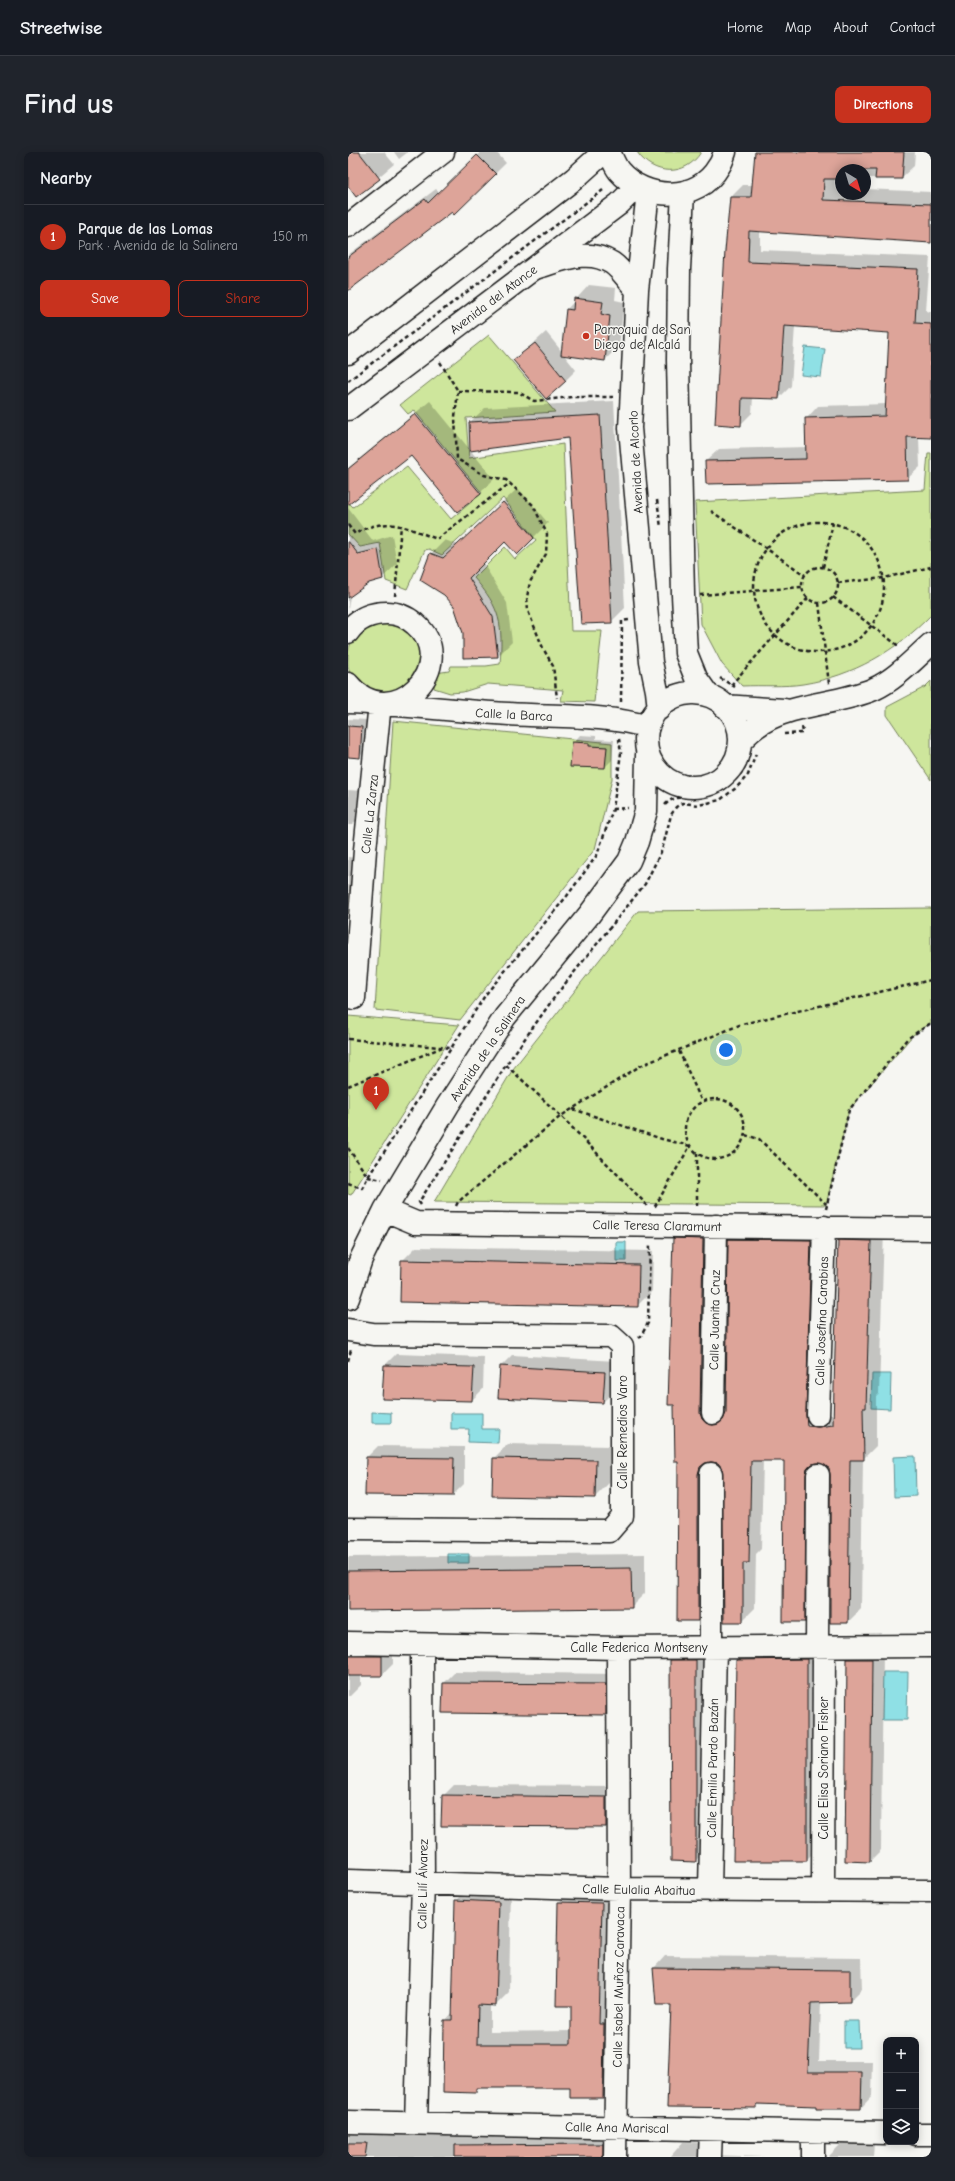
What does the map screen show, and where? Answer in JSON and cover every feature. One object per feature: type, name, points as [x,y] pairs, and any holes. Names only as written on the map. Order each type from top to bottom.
[{"type":"street","points":[[348,226],[443,152]]},
{"type":"street","points":[[348,353],[551,197],[604,152]]},
{"type":"street","points":[[609,152],[619,170],[642,189],[666,194],[683,193],[704,183],[719,167],[724,152]]},
{"type":"street","name":"Avenida del Atance","points":[[348,410],[532,269],[619,204],[642,189]]},
{"type":"street","name":"Avenida de Alcorlo","points":[[642,189],[630,428],[651,662],[658,691],[659,709]]},
{"type":"street","points":[[683,193],[679,269],[678,360],[682,595],[686,654],[696,678],[736,720],[749,749]]},
{"type":"street","points":[[532,269],[575,256],[592,255],[612,263],[637,290]]},
{"type":"street","name":"Calle la Barca","points":[[348,632],[352,626],[364,617],[378,613],[393,613],[408,618],[419,628],[427,641],[430,656],[428,671],[421,685],[410,696],[396,702],[380,703],[366,699],[354,692],[348,684]]},
{"type":"street","points":[[800,719],[716,700],[691,692],[681,694],[669,700],[659,709],[648,727],[647,755],[656,770],[674,782],[691,786],[703,786],[716,780],[749,749],[763,720],[800,719],[840,701],[884,684],[931,644]]},
{"type":"street","points":[[421,685],[430,699],[443,710]]},
{"type":"street","name":"Calle la Barca","points":[[348,702],[380,703],[443,710],[606,720],[648,727]]},
{"type":"street","name":"Calle La Zarza","points":[[351,997],[357,849],[380,703]]},
{"type":"street","name":"Avenida de la Salinera","points":[[647,755],[654,811]]},
{"type":"street","name":"Avenida de la Salinera","points":[[348,1298],[361,1259],[385,1210],[448,1105],[505,1016],[593,909],[629,861],[637,842],[654,811],[654,797],[674,782]]},
{"type":"street","name":"Calle Teresa Claramunt","points":[[385,1210],[416,1223],[931,1229]]},
{"type":"street","name":"Calle Juanita Cruz","points":[[713,1413],[716,1226]]},
{"type":"street","name":"Calle Josefina Carabias","points":[[818,1415],[824,1227]]},
{"type":"street","name":"Calle Remedios Varo","points":[[348,1529],[609,1531],[622,1516],[622,1346],[611,1336],[352,1332]]},
{"type":"street","points":[[711,1474],[713,1647]]},
{"type":"street","points":[[818,1475],[820,1646]]},
{"type":"street","name":"Calle Federica Montseny","points":[[348,1644],[618,1648],[931,1646]]},
{"type":"street","name":"Calle Lilí Álvarez","points":[[416,2123],[423,1882],[422,1646]]},
{"type":"street","name":"Calle Elisa Soriano Fisher","points":[[820,1646],[823,1890]]},
{"type":"street","name":"Calle Emilia Pardo Bazán","points":[[710,1890],[713,1647]]},
{"type":"street","name":"Calle Isabel Muñoz Caravaca","points":[[615,2157],[617,2128],[619,1890],[618,1648]]},
{"type":"street","name":"Calle Eulalia Abaitua","points":[[348,1880],[619,1890],[931,1891]]},
{"type":"street","name":"Calle Ana Mariscal","points":[[348,2122],[883,2133]]},
{"type":"street","points":[[710,2157],[711,2129]]},
{"type":"street","points":[[813,2132],[813,2157]]},
{"type":"street","points":[[919,2134],[931,2134]]},
{"type":"path","points":[[348,381],[518,252],[603,190]]},
{"type":"path","points":[[518,252],[532,269]]},
{"type":"path","points":[[429,348],[458,391],[454,417],[457,459],[484,475],[506,480],[510,483],[533,505],[547,534],[546,554],[530,582],[527,597],[528,611],[543,648],[553,666],[558,703]]},
{"type":"path","points":[[458,391],[518,392],[534,401],[572,397],[632,397]]},
{"type":"path","points":[[348,525],[355,534],[367,526],[401,525],[437,539],[510,483]]},
{"type":"path","points":[[656,493],[662,530]]},
{"type":"path","points":[[711,511],[805,575]]},
{"type":"path","points":[[815,522],[834,523],[852,530],[867,543],[878,559],[884,578],[884,594],[880,610],[872,625],[859,638],[843,648],[824,652],[807,651],[790,645],[775,635],[762,618],[754,592],[755,577],[759,562],[767,548],[780,535],[796,526],[815,522]]},
{"type":"path","points":[[822,567],[834,523]]},
{"type":"path","points":[[393,613],[401,525]]},
{"type":"path","points":[[822,567],[833,572],[838,583],[833,596],[824,602],[819,603],[808,598],[802,587],[805,575],[812,569],[822,567]]},
{"type":"path","points":[[838,583],[884,578],[931,567]]},
{"type":"path","points":[[697,595],[754,592],[802,587]]},
{"type":"path","points":[[833,596],[901,648],[896,652]]},
{"type":"path","points":[[731,685],[808,598]]},
{"type":"path","points":[[819,603],[829,685]]},
{"type":"path","points":[[716,673],[738,689]]},
{"type":"path","points":[[822,686],[836,684]]},
{"type":"path","points":[[776,735],[803,733],[800,719]]},
{"type":"path","points":[[348,1183],[362,1188],[486,994],[567,896],[597,855],[613,809],[621,753],[619,738],[605,731],[606,720]]},
{"type":"path","points":[[654,811],[669,800],[679,796],[694,798],[718,792],[740,774],[747,763],[749,749]]},
{"type":"path","points":[[423,1210],[420,1202],[506,1064],[556,995],[645,884],[662,850],[672,815],[676,807],[682,803],[699,805],[720,800],[736,788],[748,775],[749,749]]},
{"type":"path","points":[[453,1212],[458,1202],[561,1116],[640,1066],[742,1024],[931,980]]},
{"type":"path","points":[[745,1135],[759,1139],[826,1205],[849,1110],[907,1039],[931,1023]]},
{"type":"path","points":[[348,1039],[445,1046],[451,1048]]},
{"type":"path","points":[[348,1086],[445,1046]]},
{"type":"path","points":[[679,1051],[702,1102]]},
{"type":"path","points":[[506,1064],[561,1116]]},
{"type":"path","points":[[713,1099],[724,1100],[734,1105],[741,1114],[745,1124],[745,1135],[738,1148],[726,1157],[716,1159],[697,1153],[690,1146],[686,1136],[688,1116],[694,1108],[702,1102],[713,1099]]},
{"type":"path","points":[[572,1109],[662,1139],[690,1146]]},
{"type":"path","points":[[650,1214],[690,1146]]},
{"type":"path","points":[[348,1148],[368,1177],[399,1185]]},
{"type":"path","points":[[697,1153],[697,1215]]},
{"type":"path","points":[[348,1361],[352,1332]]},
{"type":"green space","points":[[637,152],[701,152],[695,160],[687,166],[669,170],[652,166]]},
{"type":"green space","points":[[489,335],[555,412],[466,418],[469,458],[563,444],[571,631],[602,631],[594,702],[561,701],[563,690],[488,684],[463,692],[450,693],[434,688],[435,673],[449,671],[451,666],[486,666],[500,664],[501,638],[495,608],[474,578],[505,547],[515,559],[536,540],[503,498],[442,555],[429,549],[425,550],[407,589],[386,581],[380,543],[360,547],[348,534],[348,502],[353,507],[407,467],[451,519],[482,493],[414,410],[408,414],[400,405]]},
{"type":"green space","points":[[928,453],[931,453],[931,615],[918,628],[888,651],[873,660],[839,675],[796,685],[742,686],[722,664],[701,624],[695,502],[925,490]]},
{"type":"green space","points":[[382,621],[405,628],[420,648],[421,660],[418,672],[403,690],[379,695],[360,683],[351,675],[348,660],[350,644],[357,634],[362,630]]},
{"type":"green space","points":[[931,681],[931,780],[887,715],[887,707],[925,687]]},
{"type":"green space","points":[[393,721],[612,743],[612,779],[595,849],[460,1020],[375,1010]]},
{"type":"green space","points":[[931,908],[931,1023],[913,1035],[849,1110],[826,1205],[434,1202],[513,1069],[638,911]]},
{"type":"green space","points":[[348,1016],[459,1025],[351,1195],[348,1194]]},
{"type":"water","points":[[805,347],[825,349],[821,377],[801,375]]},
{"type":"water","points":[[616,1242],[626,1242],[626,1261],[616,1261]]},
{"type":"water","points":[[872,1374],[891,1374],[890,1409],[871,1408]]},
{"type":"water","points":[[372,1412],[391,1413],[391,1423],[372,1423]]},
{"type":"water","points":[[451,1413],[482,1413],[482,1429],[499,1429],[498,1443],[468,1442],[469,1429],[451,1429]]},
{"type":"water","points":[[915,1456],[916,1496],[894,1497],[893,1457]]},
{"type":"water","points":[[448,1554],[469,1554],[469,1563],[448,1563]]},
{"type":"water","points":[[883,1672],[908,1672],[907,1720],[882,1720]]},
{"type":"water","points":[[844,2021],[859,2021],[860,2048],[844,2048]]},
{"type":"building","points":[[348,152],[359,152],[380,179],[356,197],[348,186]]},
{"type":"building","points":[[755,152],[904,152],[902,179],[875,179],[876,170],[871,170],[871,164],[835,164],[835,179],[824,179],[823,200],[931,204],[931,243],[749,231],[748,262],[918,269],[915,323],[931,324],[931,438],[907,437],[908,480],[706,484],[705,461],[806,459],[805,418],[885,416],[889,333],[784,326],[779,399],[742,398],[741,426],[715,424],[725,251],[730,197],[751,197]]},
{"type":"building","points":[[477,155],[496,174],[454,215],[452,212],[348,291],[348,257],[425,199],[428,203]]},
{"type":"building","name":"Parroquia de San Diego de Alcalá","points":[[574,298],[603,302],[601,314],[610,316],[605,361],[561,355],[566,309],[573,310]]},
{"type":"building","points":[[535,343],[566,381],[546,399],[513,360]]},
{"type":"building","points":[[415,414],[481,494],[457,512],[411,456],[348,505],[348,469]]},
{"type":"building","points":[[600,415],[612,623],[581,624],[568,438],[470,451],[469,422]]},
{"type":"building","points":[[503,502],[534,538],[517,555],[505,542],[469,578],[493,617],[498,657],[463,658],[463,633],[454,606],[444,595],[420,580],[430,553],[443,558]]},
{"type":"building","points":[[348,541],[358,554],[378,549],[383,579],[369,583],[348,598]]},
{"type":"building","points":[[348,726],[362,727],[360,758],[348,757]]},
{"type":"building","points":[[572,742],[589,743],[589,746],[607,747],[605,768],[570,767]]},
{"type":"building","points":[[673,1238],[703,1239],[700,1413],[702,1419],[706,1423],[713,1425],[723,1420],[726,1413],[728,1239],[811,1240],[806,1415],[807,1426],[818,1427],[833,1425],[838,1240],[871,1241],[866,1408],[863,1408],[864,1460],[850,1460],[848,1623],[830,1623],[830,1475],[829,1468],[818,1463],[812,1464],[807,1469],[806,1475],[805,1622],[783,1622],[784,1461],[751,1461],[749,1563],[743,1563],[743,1622],[724,1622],[722,1468],[718,1463],[711,1462],[705,1463],[700,1467],[698,1474],[698,1621],[677,1621],[678,1462],[675,1462],[674,1405],[668,1405]]},
{"type":"building","points":[[401,1260],[639,1265],[638,1307],[400,1302]]},
{"type":"building","points":[[384,1365],[474,1367],[472,1401],[382,1399]]},
{"type":"building","points":[[500,1366],[605,1372],[603,1403],[498,1398]]},
{"type":"building","points":[[366,1457],[454,1458],[453,1496],[365,1495]]},
{"type":"building","points":[[493,1458],[596,1460],[595,1498],[492,1496]]},
{"type":"building","points":[[631,1568],[632,1608],[348,1611],[348,1571]]},
{"type":"building","points":[[348,1656],[382,1656],[382,1676],[348,1676]]},
{"type":"building","points":[[807,1659],[807,1861],[733,1861],[736,1660]]},
{"type":"building","points":[[847,1659],[872,1659],[870,1862],[845,1861]]},
{"type":"building","points":[[670,1660],[696,1660],[696,1862],[671,1861]]},
{"type":"building","points":[[443,1683],[606,1684],[606,1715],[442,1713]]},
{"type":"building","points":[[442,1795],[606,1797],[606,1827],[441,1826]]},
{"type":"building","points":[[455,1900],[499,1902],[496,2006],[478,2005],[477,2044],[571,2044],[571,2006],[556,2006],[558,1902],[602,1903],[599,2024],[604,2024],[603,2098],[570,2098],[570,2088],[476,2088],[476,2093],[443,2092],[444,2020],[452,2020]]},
{"type":"building","points":[[653,1968],[850,1970],[850,2002],[811,2003],[808,2072],[862,2072],[861,2109],[816,2109],[816,2106],[757,2104],[757,2108],[667,2107],[671,2005],[656,2005]]},
{"type":"building","points":[[348,2143],[367,2143],[365,2157],[348,2157]]},
{"type":"building","points":[[603,2144],[603,2157],[455,2157],[455,2145]]},
{"type":"place","name":"Parroquia de San Diego de Alcalá","points":[[586,336]]},
{"type":"place","name":"Parque de las Lomas","points":[[376,1110]]}]
